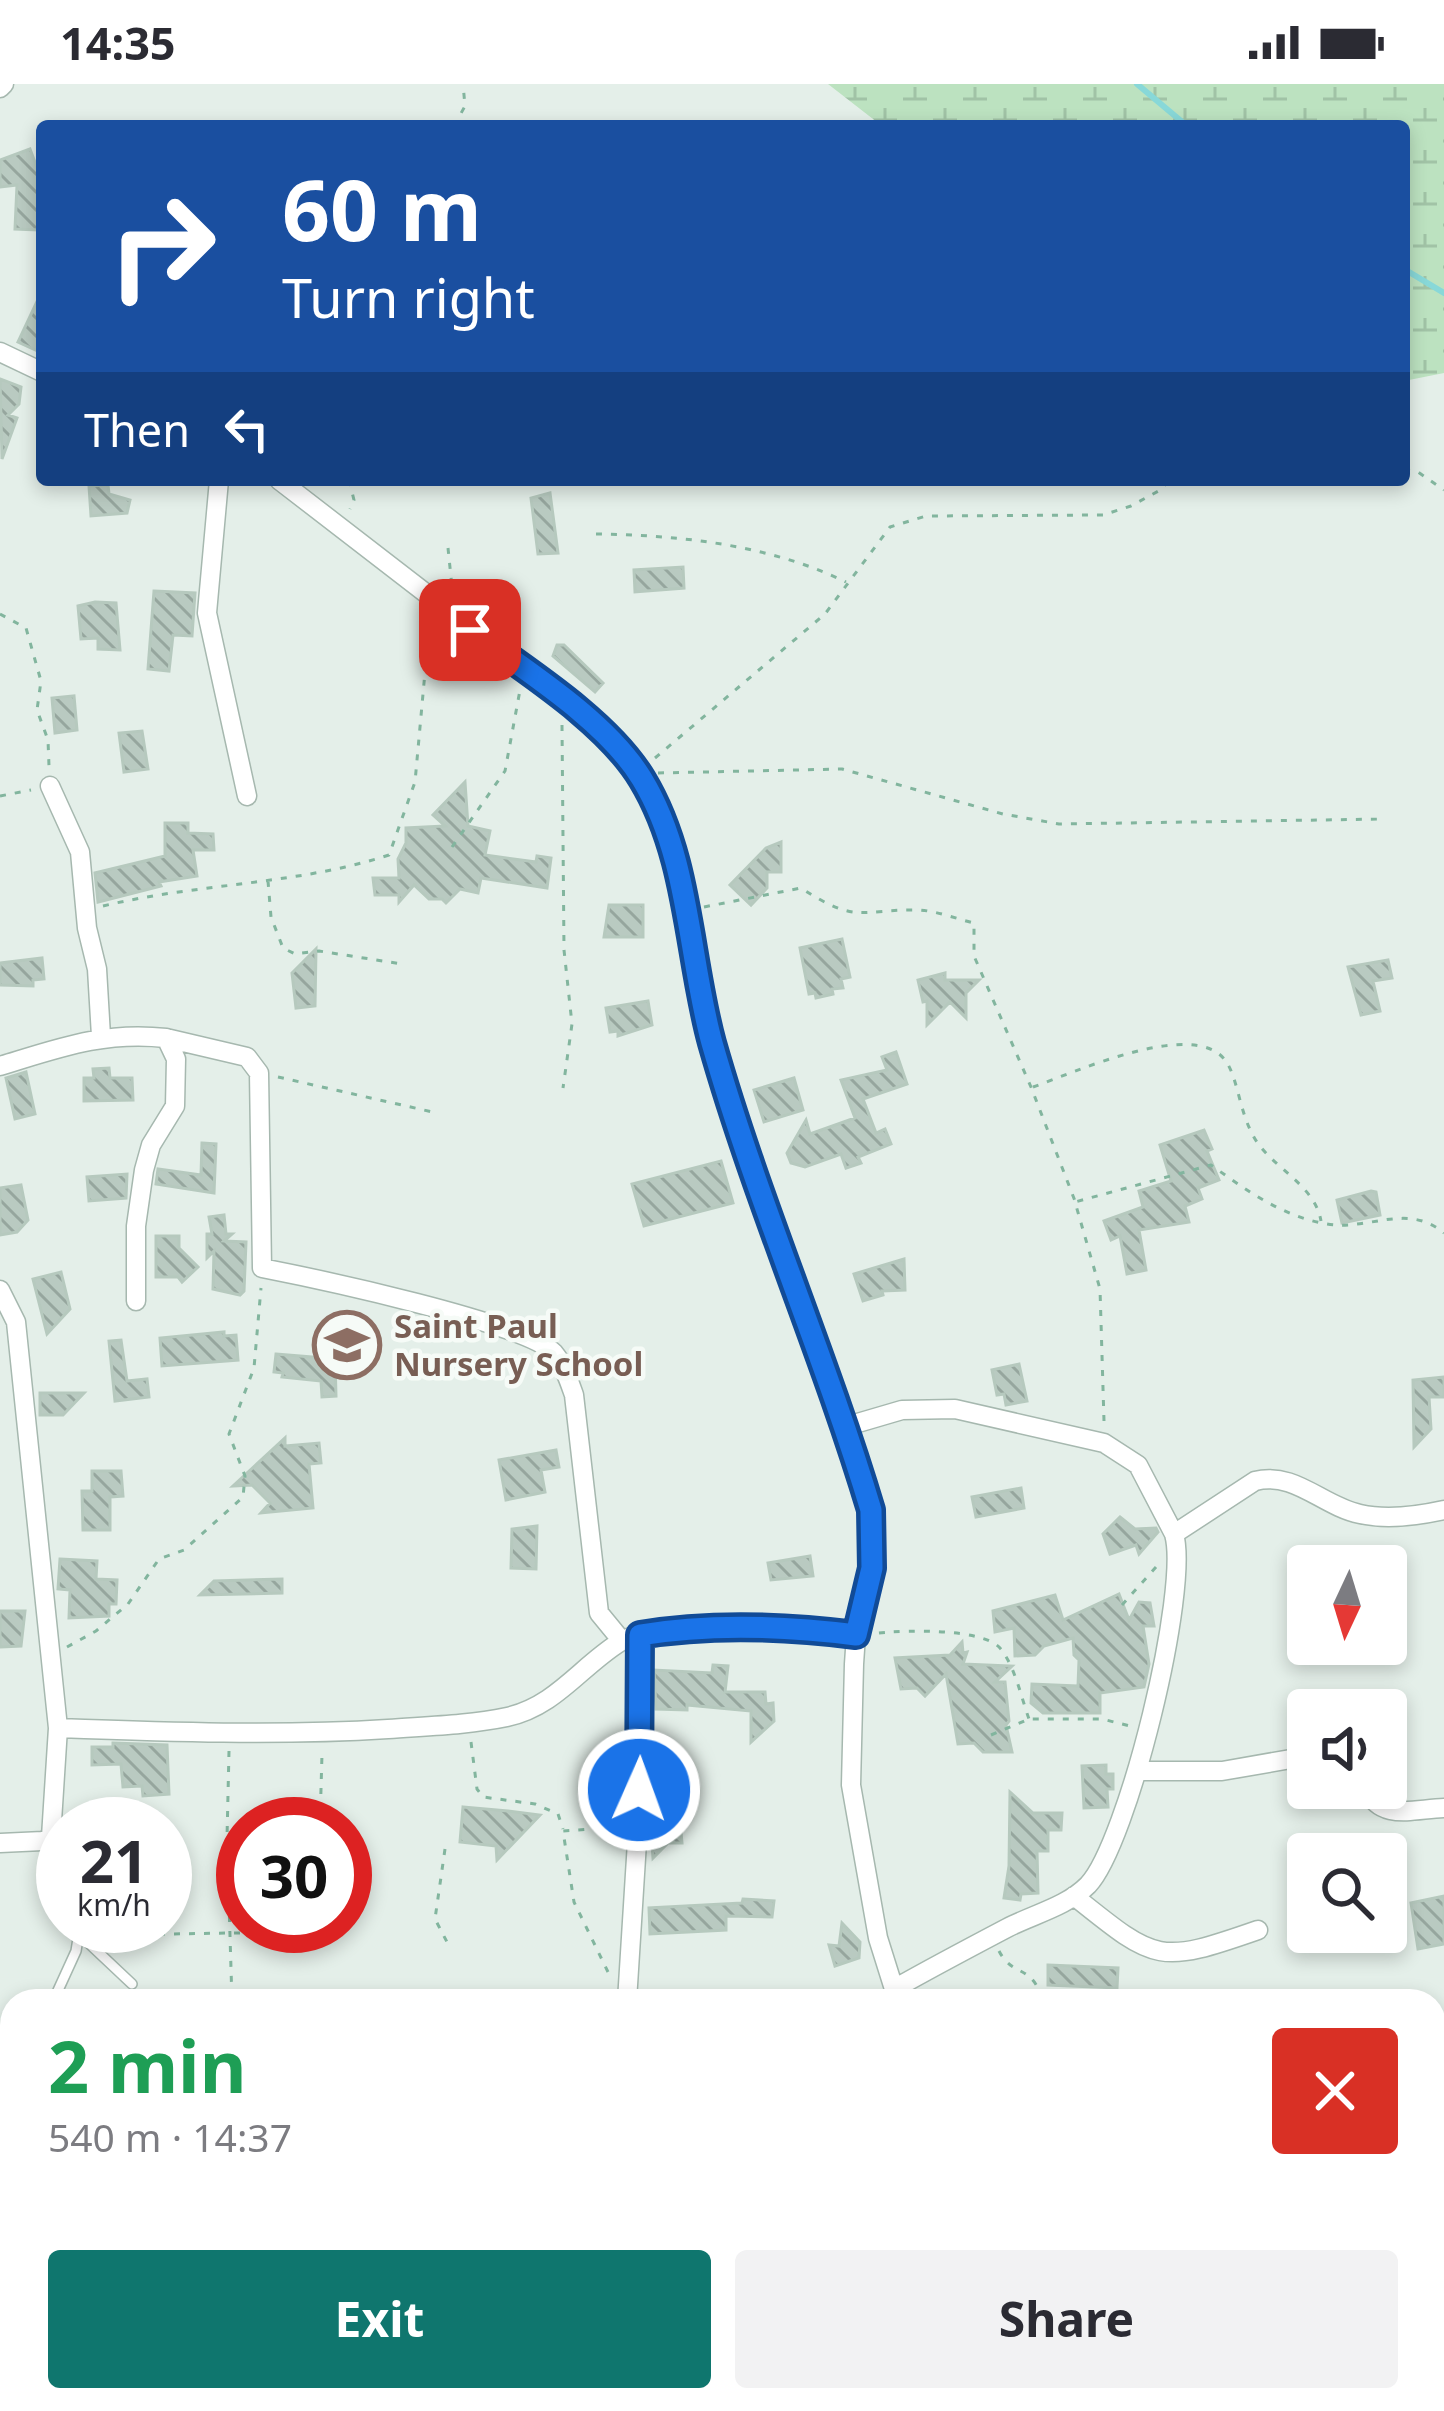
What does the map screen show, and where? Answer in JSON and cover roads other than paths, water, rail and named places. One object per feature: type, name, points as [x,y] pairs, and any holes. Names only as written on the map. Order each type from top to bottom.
[{"type":"street","points":[[0,352],[36,369]]},
{"type":"street","points":[[218,486],[207,613],[247,796]]},
{"type":"street","points":[[287,486],[568,704],[639,773],[667,836],[687,910],[713,1046],[871,1510],[874,1541],[856,1635],[851,1785],[878,1938],[892,1989]]},
{"type":"street","points":[[50,786],[80,852],[84,911],[97,968],[100,1036]]},
{"type":"street","points":[[0,1066],[100,1036],[166,1038],[248,1057],[259,1073],[262,1268],[511,1331],[554,1353],[574,1395],[598,1612],[631,1638],[638,1826],[628,1989]]},
{"type":"street","points":[[136,1301],[136,1226],[144,1170],[155,1138],[175,1106],[176,1059],[166,1038]]},
{"type":"street","points":[[0,1290],[16,1322],[53,1654],[58,1727],[54,1797]]},
{"type":"street","points":[[844,1426],[902,1409],[955,1408],[1104,1443],[1138,1465],[1176,1539],[1177,1575],[1146,1745],[1103,1861],[1088,1885],[1074,1896],[904,1989]]},
{"type":"street","points":[[1176,1539],[1255,1481],[1268,1478],[1293,1483],[1359,1514],[1397,1516],[1444,1510]]},
{"type":"street","points":[[58,1727],[322,1732],[503,1718],[542,1704],[631,1638],[703,1628],[856,1635]]},
{"type":"street","points":[[1140,1771],[1222,1771],[1287,1760]]},
{"type":"street","points":[[1382,1809],[1444,1808]]},
{"type":"street","points":[[0,1843],[36,1841]]},
{"type":"street","points":[[1074,1896],[1142,1947],[1166,1954],[1189,1954],[1258,1930]]},
{"type":"lane","points":[[59,1989],[72,1953]]},
{"type":"lane","points":[[102,1953],[132,1984]]},
{"type":"waterway","points":[[1137,84],[1180,120]]},
{"type":"waterway","points":[[1410,273],[1444,293]]},
{"type":"place","name":"Saint Paul Nursery School","points":[[347,1345]]}]
